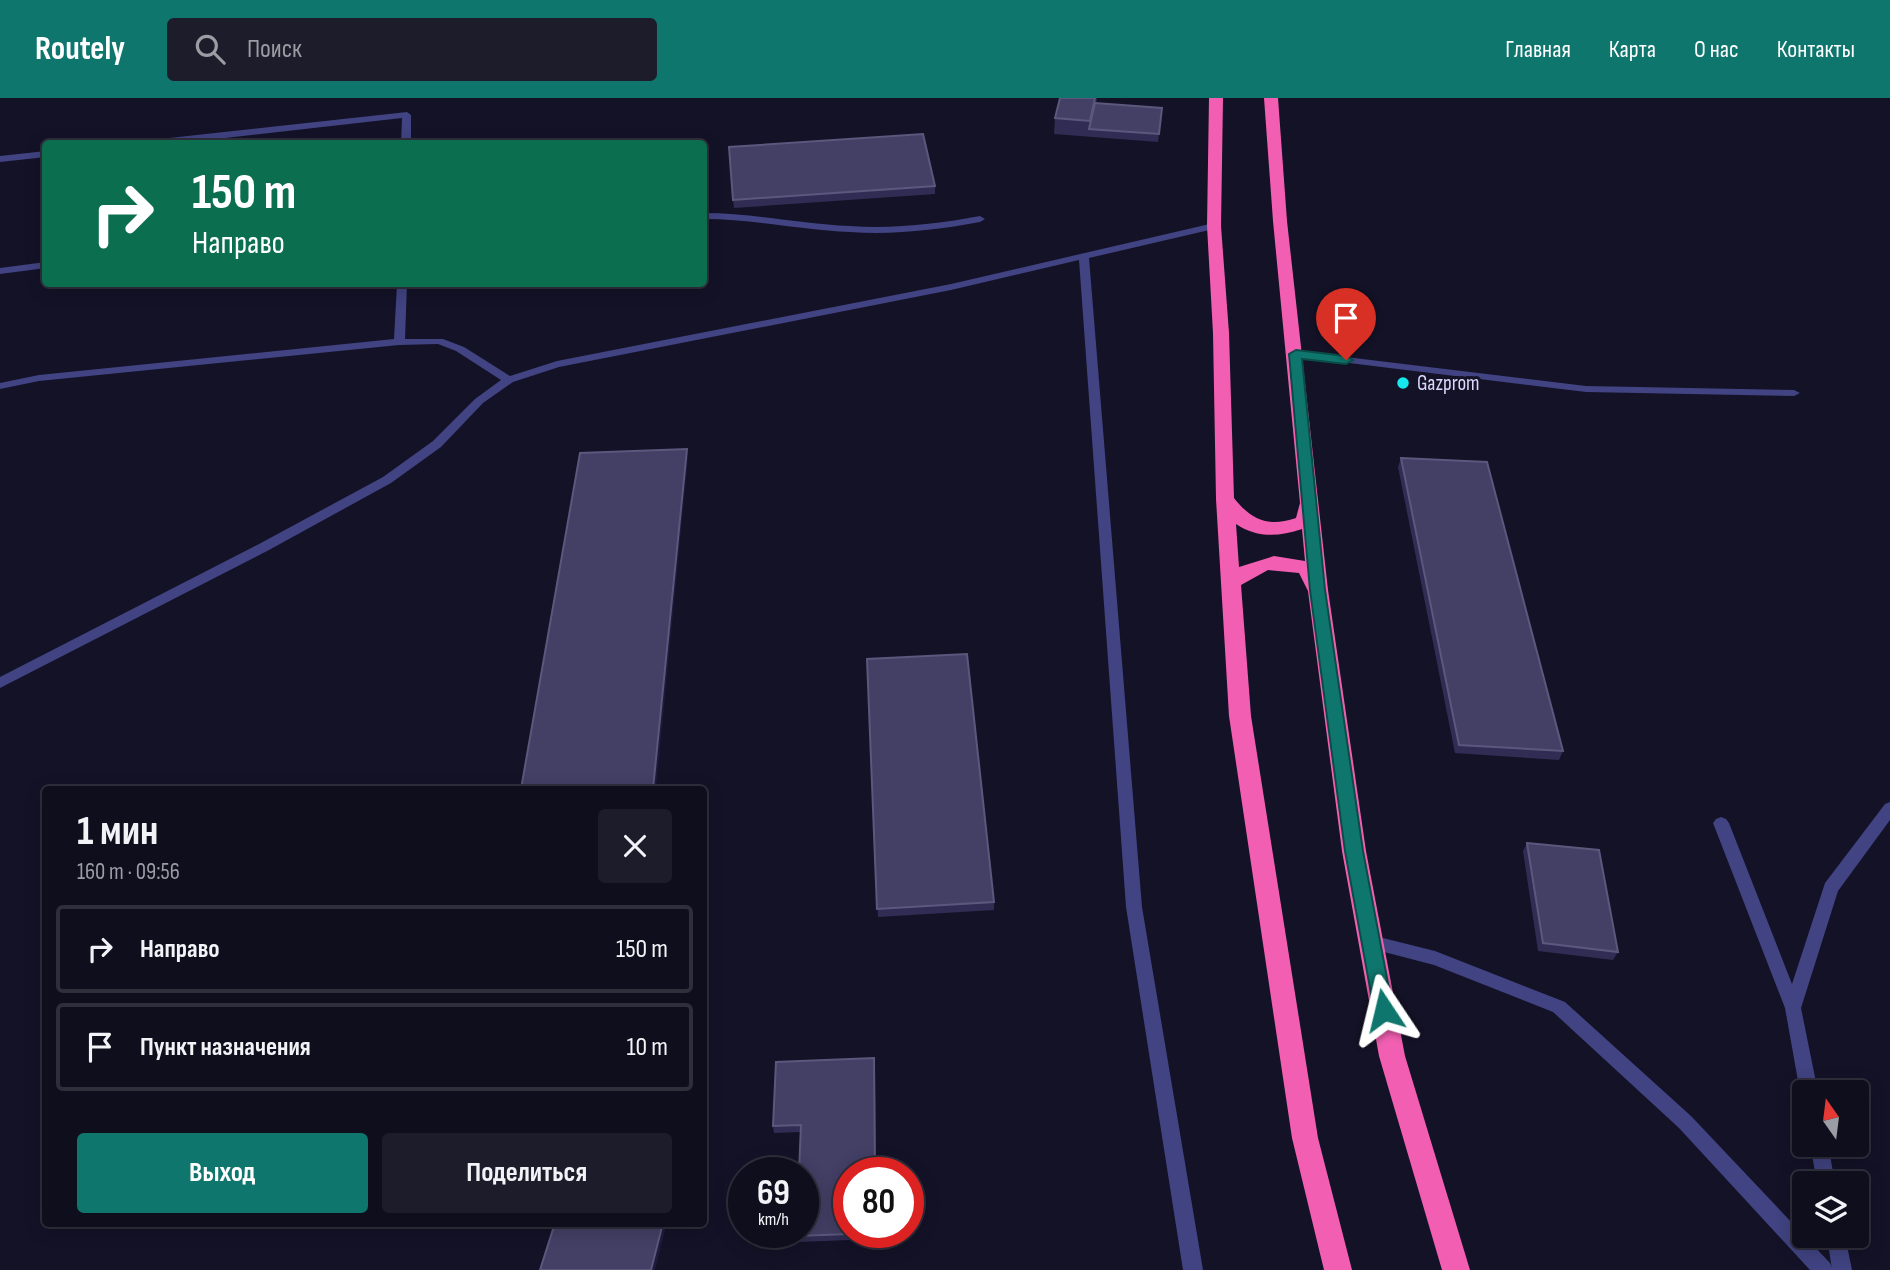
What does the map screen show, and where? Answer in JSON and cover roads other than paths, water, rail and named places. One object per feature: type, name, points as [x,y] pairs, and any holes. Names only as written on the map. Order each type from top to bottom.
[{"type":"highway","points":[[1216,98],[1214,226],[1221,333],[1225,499],[1240,716],[1303,1125],[1338,1270]]},
{"type":"highway","points":[[1271,98],[1280,221],[1296,354],[1318,590],[1354,851],[1392,1056],[1457,1270]]},
{"type":"highway","points":[[1225,499],[1236,514],[1258,529],[1275,532],[1305,522],[1310,500]]},
{"type":"highway","points":[[1231,582],[1266,561],[1286,562],[1306,568],[1318,590]]},
{"type":"street","points":[[179,140],[407,115],[406,140]]},
{"type":"street","points":[[0,159],[42,154]]},
{"type":"street","points":[[707,216],[834,229],[919,229],[980,219]]},
{"type":"street","points":[[0,683],[264,547],[387,480],[437,444],[480,401],[509,380],[557,364],[951,287],[1214,226]]},
{"type":"street","points":[[1084,256],[1134,907],[1193,1270]]},
{"type":"street","points":[[0,271],[42,266]]},
{"type":"street","points":[[399,342],[402,287]]},
{"type":"street","points":[[0,386],[39,378],[399,342],[439,341],[460,349],[509,380]]},
{"type":"street","points":[[1296,354],[1586,389],[1794,393]]},
{"type":"street","points":[[1793,1007],[1831,888],[1890,808]]},
{"type":"street","points":[[1721,823],[1793,1007],[1807,1080]]},
{"type":"street","points":[[1371,942],[1435,958],[1559,1007],[1685,1122],[1823,1270]]},
{"type":"street","points":[[1838,1248],[1842,1270]]},
{"type":"place","name":"Gazprom","points":[[1403,383]]}]
